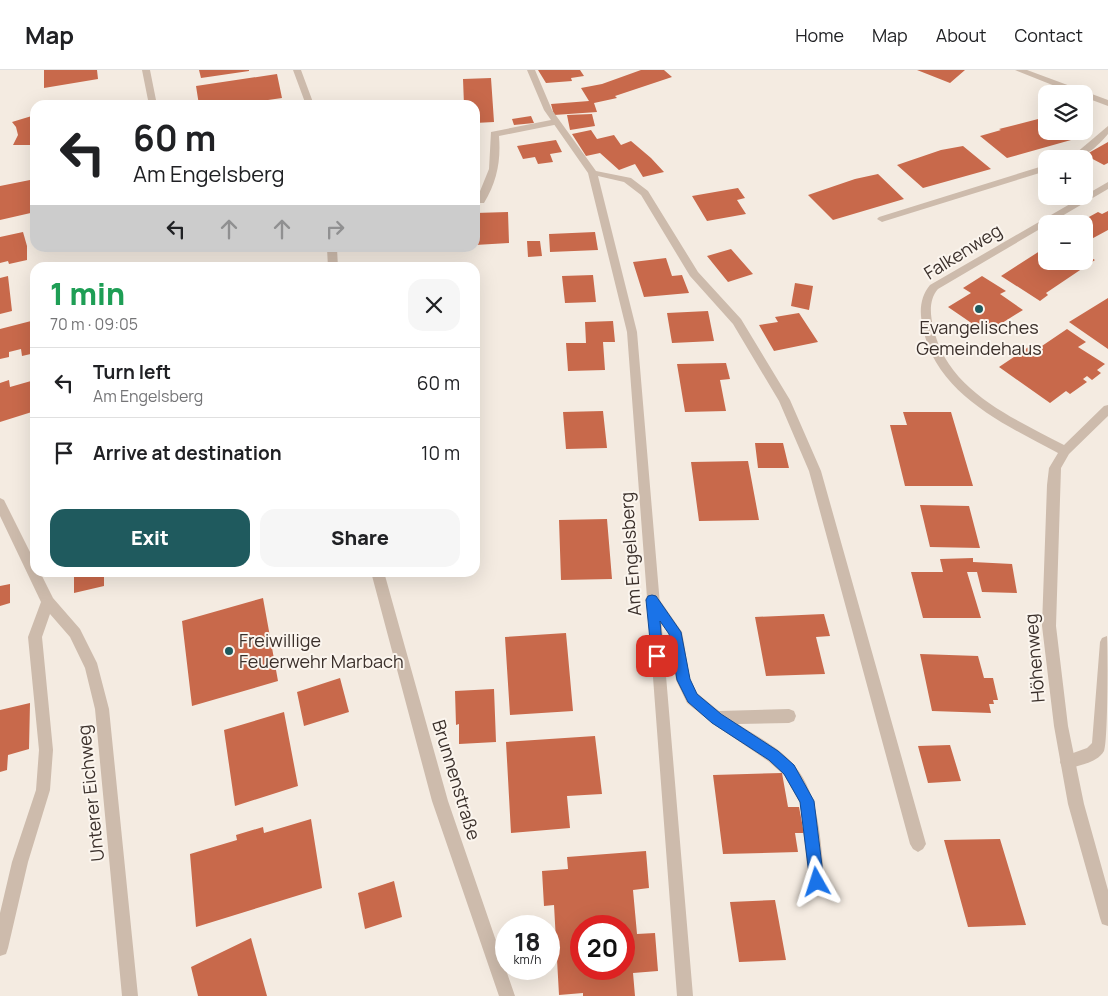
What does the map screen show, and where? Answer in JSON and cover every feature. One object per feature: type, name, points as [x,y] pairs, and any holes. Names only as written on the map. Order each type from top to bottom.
[{"type":"street","points":[[146,70],[152,100]]},
{"type":"street","points":[[297,70],[308,100]]},
{"type":"street","name":"Am Engelsberg","points":[[531,70],[548,110],[593,173],[632,332],[684,996]]},
{"type":"street","points":[[1019,70],[1108,103]]},
{"type":"street","points":[[481,201],[493,179],[496,154],[494,134],[556,122]]},
{"type":"street","points":[[1085,150],[1100,139],[1108,129]]},
{"type":"street","points":[[882,219],[1038,170]]},
{"type":"street","points":[[593,173],[616,175],[636,183],[645,193],[694,274],[737,322],[784,400],[816,470],[918,844]]},
{"type":"street","name":"Falkenweg","points":[[1065,451],[978,402],[961,387],[941,364],[927,326],[926,306],[929,292],[934,287],[1108,185]]},
{"type":"street","name":"Höhenweg","points":[[1108,409],[1065,451],[1055,468],[1049,626],[1067,762],[1076,804],[1108,918]]},
{"type":"street","name":"Unterer Eichweg","points":[[0,503],[30,565]]},
{"type":"street","name":"Unterer Eichweg","points":[[36,577],[48,602],[76,633],[92,667],[102,709],[130,996]]},
{"type":"street","name":"Brunnenstraße","points":[[378,577],[440,801],[507,996]]},
{"type":"street","points":[[652,600],[675,632],[683,680],[692,698],[717,718],[773,756],[789,770],[807,801],[817,882]]},
{"type":"street","points":[[0,948],[20,862],[43,790],[46,750],[35,636],[48,602]]},
{"type":"street","points":[[1067,762],[1092,754],[1099,746],[1107,642]]},
{"type":"street","points":[[717,718],[790,716]]},
{"type":"building","points":[[44,70],[97,70],[98,79],[44,88]]},
{"type":"building","points":[[199,70],[249,70],[249,71],[201,78]]},
{"type":"building","points":[[538,70],[580,70],[584,76],[571,78],[572,81],[546,83]]},
{"type":"building","points":[[641,70],[664,70],[672,77],[615,96],[617,98],[594,103],[597,112],[554,115],[551,104],[589,101],[581,88],[602,84]]},
{"type":"building","points":[[917,70],[965,70],[950,83]]},
{"type":"building","points":[[277,74],[282,98],[268,100],[198,100],[196,86]]},
{"type":"building","points":[[491,78],[494,122],[480,123],[480,100],[464,100],[463,79]]},
{"type":"building","points":[[592,114],[595,126],[570,130],[567,115]]},
{"type":"building","points":[[531,116],[534,123],[514,125],[512,119]]},
{"type":"building","points":[[30,117],[30,145],[13,145],[18,135],[16,127],[12,122]]},
{"type":"building","points":[[1038,119],[1038,140],[1071,140],[1007,158],[980,136],[1001,130],[999,129]]},
{"type":"building","points":[[591,130],[597,139],[614,135],[621,145],[631,141],[664,172],[643,177],[635,164],[619,170],[600,153],[586,156],[572,134]]},
{"type":"building","points":[[556,140],[562,152],[550,154],[553,162],[538,164],[535,157],[523,159],[517,146]]},
{"type":"building","points":[[1108,142],[1108,163],[1104,165],[1093,159],[1093,150]]},
{"type":"building","points":[[963,146],[991,169],[923,188],[897,165],[941,150]]},
{"type":"building","points":[[878,174],[904,199],[833,220],[808,195],[855,179]]},
{"type":"building","points":[[30,180],[30,213],[0,220],[0,186]]},
{"type":"building","points":[[738,188],[745,198],[737,200],[746,214],[707,221],[692,196]]},
{"type":"building","points":[[1108,211],[1108,230],[1093,238],[1092,215],[1098,212],[1102,214]]},
{"type":"building","points":[[508,212],[509,243],[480,245],[480,213]]},
{"type":"building","points":[[23,232],[27,246],[27,260],[9,264],[8,261],[0,263],[0,237]]},
{"type":"building","points":[[595,232],[598,250],[550,252],[549,234]]},
{"type":"building","points":[[527,241],[540,241],[542,256],[528,257]]},
{"type":"building","points":[[731,249],[753,274],[728,282],[707,256]]},
{"type":"building","points":[[1038,252],[1038,270],[1080,270],[1046,293],[1048,295],[1040,301],[1001,276]]},
{"type":"building","points":[[666,258],[672,276],[682,275],[689,293],[644,297],[633,262]]},
{"type":"building","points":[[593,275],[596,302],[565,303],[562,276]]},
{"type":"building","points":[[8,276],[12,311],[0,314],[0,278]]},
{"type":"building","points":[[982,276],[1006,291],[1000,294],[1023,310],[986,333],[948,307],[971,293],[963,288]]},
{"type":"building","points":[[795,283],[813,286],[809,310],[791,306]]},
{"type":"building","points":[[1108,298],[1108,349],[1069,322]]},
{"type":"building","points":[[708,311],[714,341],[672,343],[667,313]]},
{"type":"building","points":[[799,313],[818,342],[774,351],[759,325],[778,322],[775,317]]},
{"type":"building","points":[[30,321],[30,354],[22,356],[21,349],[9,352],[9,357],[0,359],[0,329]]},
{"type":"building","points":[[613,321],[615,342],[603,342],[605,370],[568,371],[566,343],[586,343],[585,322]]},
{"type":"building","points":[[1067,329],[1086,342],[1078,347],[1105,364],[1097,370],[1101,373],[1092,380],[1087,376],[1083,379],[1087,382],[1070,394],[1066,391],[1050,403],[999,367],[1030,346],[1036,350]]},
{"type":"building","points":[[726,363],[730,379],[720,380],[726,411],[685,412],[677,364]]},
{"type":"building","points":[[9,380],[10,387],[30,381],[30,413],[0,422],[0,383]]},
{"type":"building","points":[[603,411],[607,448],[566,449],[563,412]]},
{"type":"building","points":[[903,412],[951,412],[973,486],[905,486],[890,425],[907,425]]},
{"type":"building","points":[[755,443],[783,443],[789,468],[758,468]]},
{"type":"building","points":[[748,461],[759,520],[699,521],[691,462]]},
{"type":"building","points":[[920,505],[969,506],[980,548],[930,547]]},
{"type":"building","points":[[607,519],[612,579],[561,580],[559,520]]},
{"type":"building","points":[[973,558],[973,562],[1012,564],[1017,593],[982,592],[977,572],[967,572],[981,618],[923,618],[911,572],[943,572],[940,559]]},
{"type":"building","points":[[74,577],[104,577],[104,586],[74,593]]},
{"type":"building","points":[[10,584],[10,603],[0,606],[0,586]]},
{"type":"building","name":"Freiwillige Feuerwehr Marbach","points":[[263,598],[278,681],[192,706],[182,621]]},
{"type":"building","points":[[824,614],[830,636],[816,637],[825,674],[766,676],[755,617]]},
{"type":"building","points":[[566,633],[573,711],[510,715],[505,637]]},
{"type":"building","points":[[920,654],[978,656],[984,678],[993,678],[998,700],[993,700],[994,704],[989,704],[991,713],[932,711]]},
{"type":"building","points":[[340,678],[349,712],[304,726],[297,692]]},
{"type":"building","points":[[494,689],[496,742],[459,744],[459,724],[456,725],[455,691]]},
{"type":"building","points":[[30,703],[29,749],[8,755],[7,770],[0,772],[0,710]]},
{"type":"building","points":[[284,712],[298,786],[235,806],[224,730]]},
{"type":"building","points":[[595,736],[602,794],[567,796],[570,828],[511,833],[506,742]]},
{"type":"building","points":[[950,745],[961,781],[928,783],[918,746]]},
{"type":"building","points":[[782,773],[788,807],[799,807],[804,833],[795,833],[798,852],[723,854],[713,775]]},
{"type":"building","points":[[311,819],[322,888],[196,927],[190,854],[237,840],[236,835],[263,827],[264,833]]},
{"type":"building","points":[[1000,839],[1026,925],[968,927],[944,840]]},
{"type":"building","points":[[646,851],[649,888],[633,890],[637,934],[655,933],[658,971],[635,973],[635,915],[570,915],[570,980],[634,980],[635,996],[583,996],[583,993],[559,995],[560,915],[555,915],[554,905],[544,906],[542,871],[568,869],[567,857]]},
{"type":"building","points":[[394,881],[402,917],[365,929],[358,893]]},
{"type":"building","points":[[775,900],[786,960],[739,962],[730,902]]},
{"type":"building","points":[[251,938],[267,996],[198,996],[191,967]]},
{"type":"place","name":"Evangelisches Gemeindehaus","points":[[979,309]]},
{"type":"place","name":"Freiwillige Feuerwehr Marbach","points":[[229,651]]},
{"type":"route","points":[[657,656],[652,600],[675,632],[683,680],[692,698],[717,718],[773,756],[789,770],[807,801],[817,882]]}]
